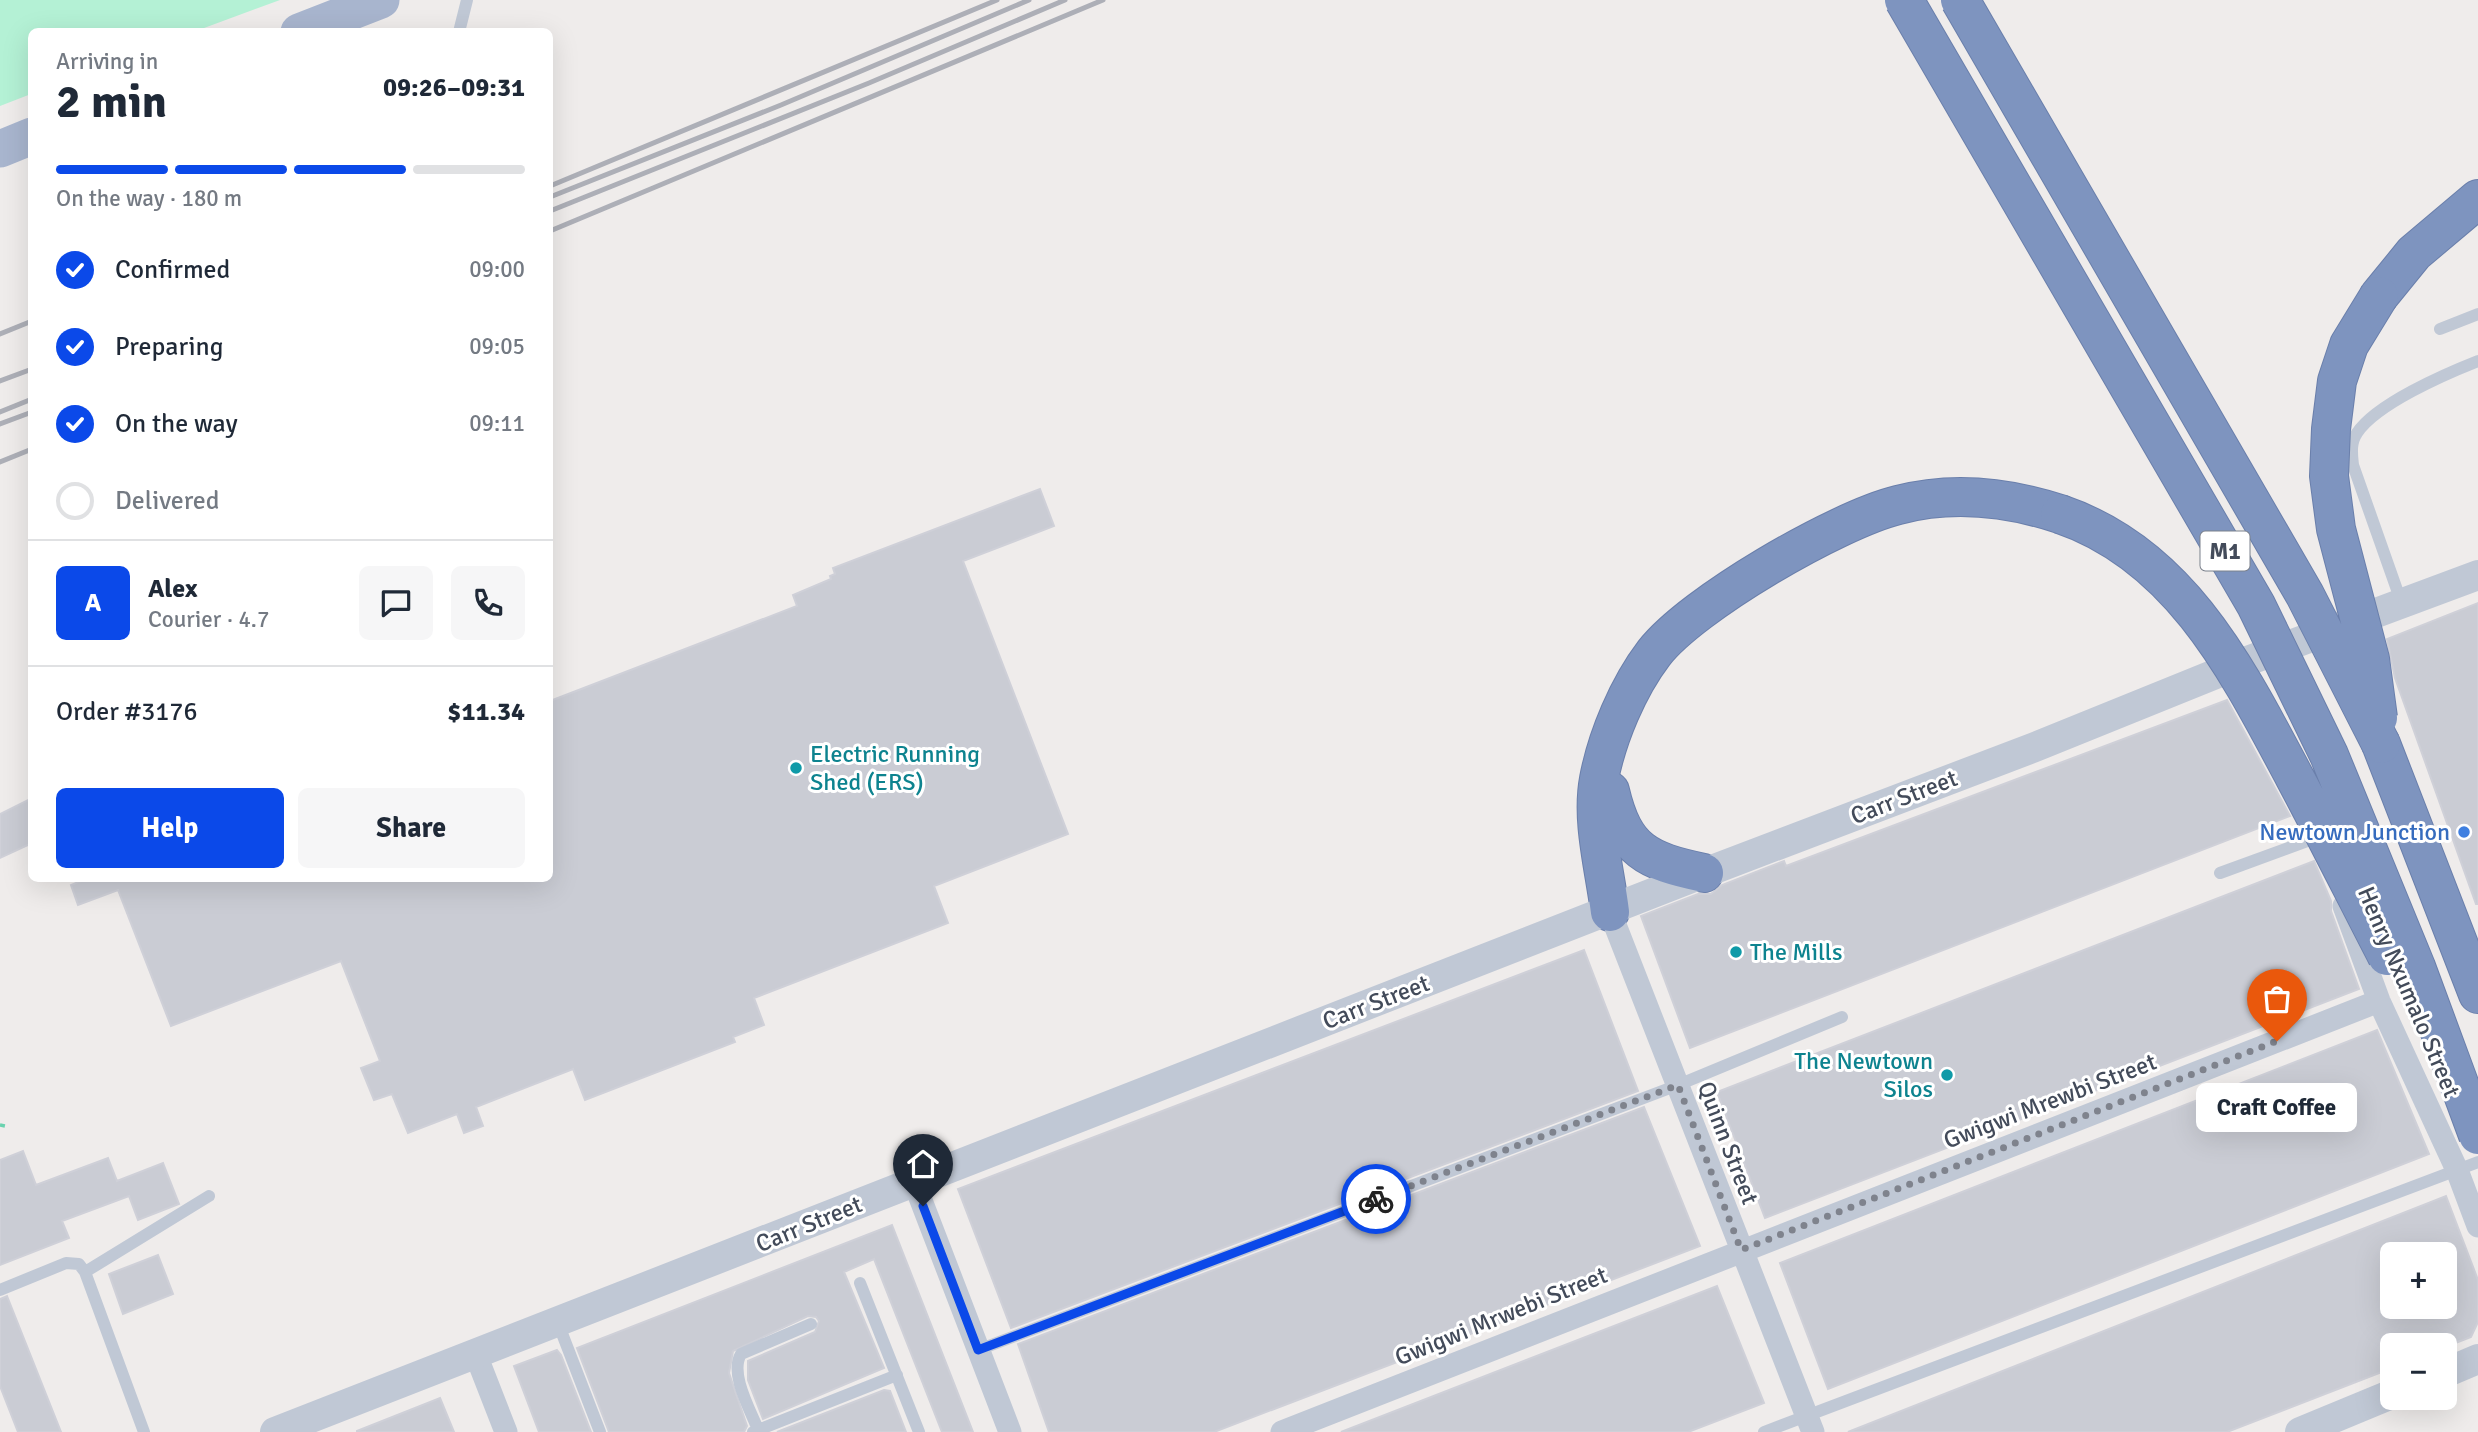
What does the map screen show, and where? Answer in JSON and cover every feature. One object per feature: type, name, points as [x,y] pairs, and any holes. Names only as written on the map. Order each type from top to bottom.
[{"type":"highway","name":"M1","points":[[1905,0],[2256,605],[2329,755],[2416,967],[2472,1149]]},
{"type":"highway","name":"M1","points":[[1960,0],[2305,595],[2381,744],[2478,994]]},
{"type":"highway","points":[[2381,744],[2371,659],[2336,529],[2329,476],[2337,381],[2349,345],[2379,296],[2414,253],[2478,200]]},
{"type":"highway","points":[[1610,912],[1597,805],[1604,762],[1614,730],[1639,679],[1654,653],[1673,635],[1745,581],[1833,531],[1898,504],[1937,498],[2003,499],[2060,513],[2085,522],[2148,562],[2178,590],[2215,637],[2256,704],[2472,1149]]},
{"type":"highway","points":[[1604,762],[1617,820],[1633,843],[1667,865],[1704,873]]},
{"type":"main road","points":[[317,28],[381,0]]},
{"type":"main road","points":[[0,149],[28,138]]},
{"type":"street","name":"Carr Street","points":[[275,1432],[479,1363],[558,1323],[914,1182],[1704,873],[2035,747],[2250,660],[2478,575]]},
{"type":"street","name":"Henry Nxumalo Street","points":[[2250,660],[2379,1001],[2472,1149],[2478,1226]]},
{"type":"street","name":"Quinn Street","points":[[1610,912],[1809,1424]]},
{"type":"street","name":"Gwigwi Mrewbi Street","points":[[1741,1250],[2379,1001]]},
{"type":"street","points":[[914,1182],[1010,1432]]},
{"type":"street","name":"Gwigwi Mrwebi Street","points":[[1282,1432],[1741,1250]]},
{"type":"street","points":[[2457,1368],[2478,1359]]},
{"type":"street","points":[[479,1363],[506,1432]]},
{"type":"street","points":[[2300,1432],[2380,1399]]},
{"type":"lane","points":[[460,28],[467,0]]},
{"type":"lane","points":[[2440,329],[2478,314]]},
{"type":"lane","points":[[2402,604],[2353,465],[2352,445],[2357,433],[2370,420],[2412,391],[2478,361]]},
{"type":"lane","points":[[2220,873],[2318,837]]},
{"type":"lane","points":[[978,1350],[1678,1085],[1842,1017]]},
{"type":"lane","points":[[1764,1432],[1809,1424],[2472,1149]]},
{"type":"lane","points":[[85,1272],[209,1196]]},
{"type":"lane","points":[[0,1290],[66,1263],[79,1264],[85,1272],[144,1432]]},
{"type":"lane","points":[[860,1283],[919,1432]]},
{"type":"lane","points":[[558,1323],[600,1432]]},
{"type":"lane","points":[[811,1324],[741,1354],[736,1362],[756,1431],[897,1375]]},
{"type":"green space","points":[[0,0],[280,0],[204,28],[28,28],[28,95],[0,106]]},
{"type":"building","name":"Electric Running Shed (ERS)","points":[[1040,489],[1054,526],[963,561],[1068,834],[934,886],[948,923],[754,998],[764,1025],[733,1037],[735,1042],[585,1100],[573,1069],[476,1107],[483,1126],[464,1133],[457,1114],[408,1133],[392,1094],[374,1100],[361,1068],[380,1061],[341,961],[171,1026],[118,890],[78,905],[71,885],[78,882],[553,882],[553,700],[797,606],[793,595],[831,579],[830,576],[835,574],[833,568]]},
{"type":"building","name":"Newtown Junction","points":[[2478,603],[2476,904],[2395,678],[2387,639]]},
{"type":"building","points":[[2227,700],[2290,816],[1690,1048],[1641,916],[1698,894],[1711,894],[1722,885],[1784,861],[1786,866]]},
{"type":"building","points":[[28,800],[28,845],[0,858],[0,814]]},
{"type":"building","points":[[2314,861],[2331,901],[2331,911],[2359,989],[1765,1218],[1717,1092]]},
{"type":"building","points":[[1584,950],[1638,1091],[1011,1328],[958,1189]]},
{"type":"building","points":[[2377,1030],[2429,1154],[1828,1389],[1780,1263]]},
{"type":"building","points":[[1644,1107],[1700,1246],[1214,1432],[1049,1432],[1018,1344]]},
{"type":"building","points":[[23,1151],[36,1185],[108,1158],[117,1181],[163,1163],[179,1204],[138,1220],[129,1196],[62,1221],[69,1238],[0,1265],[0,1160]]},
{"type":"building","points":[[2446,1196],[2478,1280],[2478,1322],[2471,1337],[2457,1342],[2457,1333],[2380,1333],[2380,1373],[2227,1432],[1848,1432]]},
{"type":"building","points":[[892,1225],[973,1432],[942,1432],[874,1259],[844,1272],[884,1368],[763,1419],[748,1380],[748,1361],[815,1332],[819,1321],[816,1317],[808,1316],[733,1351],[729,1373],[747,1426],[744,1432],[609,1432],[577,1348]]},
{"type":"building","points":[[158,1255],[173,1294],[123,1314],[109,1274]]},
{"type":"building","points":[[1717,1286],[1764,1403],[1688,1432],[1341,1432]]},
{"type":"building","points":[[7,1296],[61,1432],[18,1432],[0,1386],[0,1299]]},
{"type":"building","points":[[557,1350],[591,1432],[539,1432],[514,1366]]},
{"type":"building","points":[[884,1390],[890,1391],[906,1432],[777,1432]]},
{"type":"building","points":[[440,1398],[454,1432],[357,1432],[357,1431]]},
{"type":"railway","points":[[553,185],[997,0]]},
{"type":"railway","points":[[553,196],[781,105],[1029,0]]},
{"type":"railway","points":[[553,210],[869,83],[1065,0]]},
{"type":"railway","points":[[553,230],[1103,0]]},
{"type":"railway","points":[[0,334],[28,323]]},
{"type":"railway","points":[[0,381],[28,370]]},
{"type":"railway","points":[[0,412],[28,401]]},
{"type":"railway","points":[[0,424],[28,414]]},
{"type":"railway","points":[[0,462],[28,451]]},
{"type":"way so far","points":[[1376,1199],[1678,1085],[1741,1250],[2277,1041]]},
{"type":"place","name":"Electric Running Shed (ERS)","points":[[796,768]]},
{"type":"place","name":"Newtown Junction","points":[[2464,832]]},
{"type":"place","name":"The Mills","points":[[1736,952]]},
{"type":"place","name":"Craft Coffee","points":[[2277,1041]]},
{"type":"place","name":"The Newtown Silos","points":[[1947,1075]]},
{"type":"route","points":[[923,1206],[978,1350],[1376,1199]]}]
